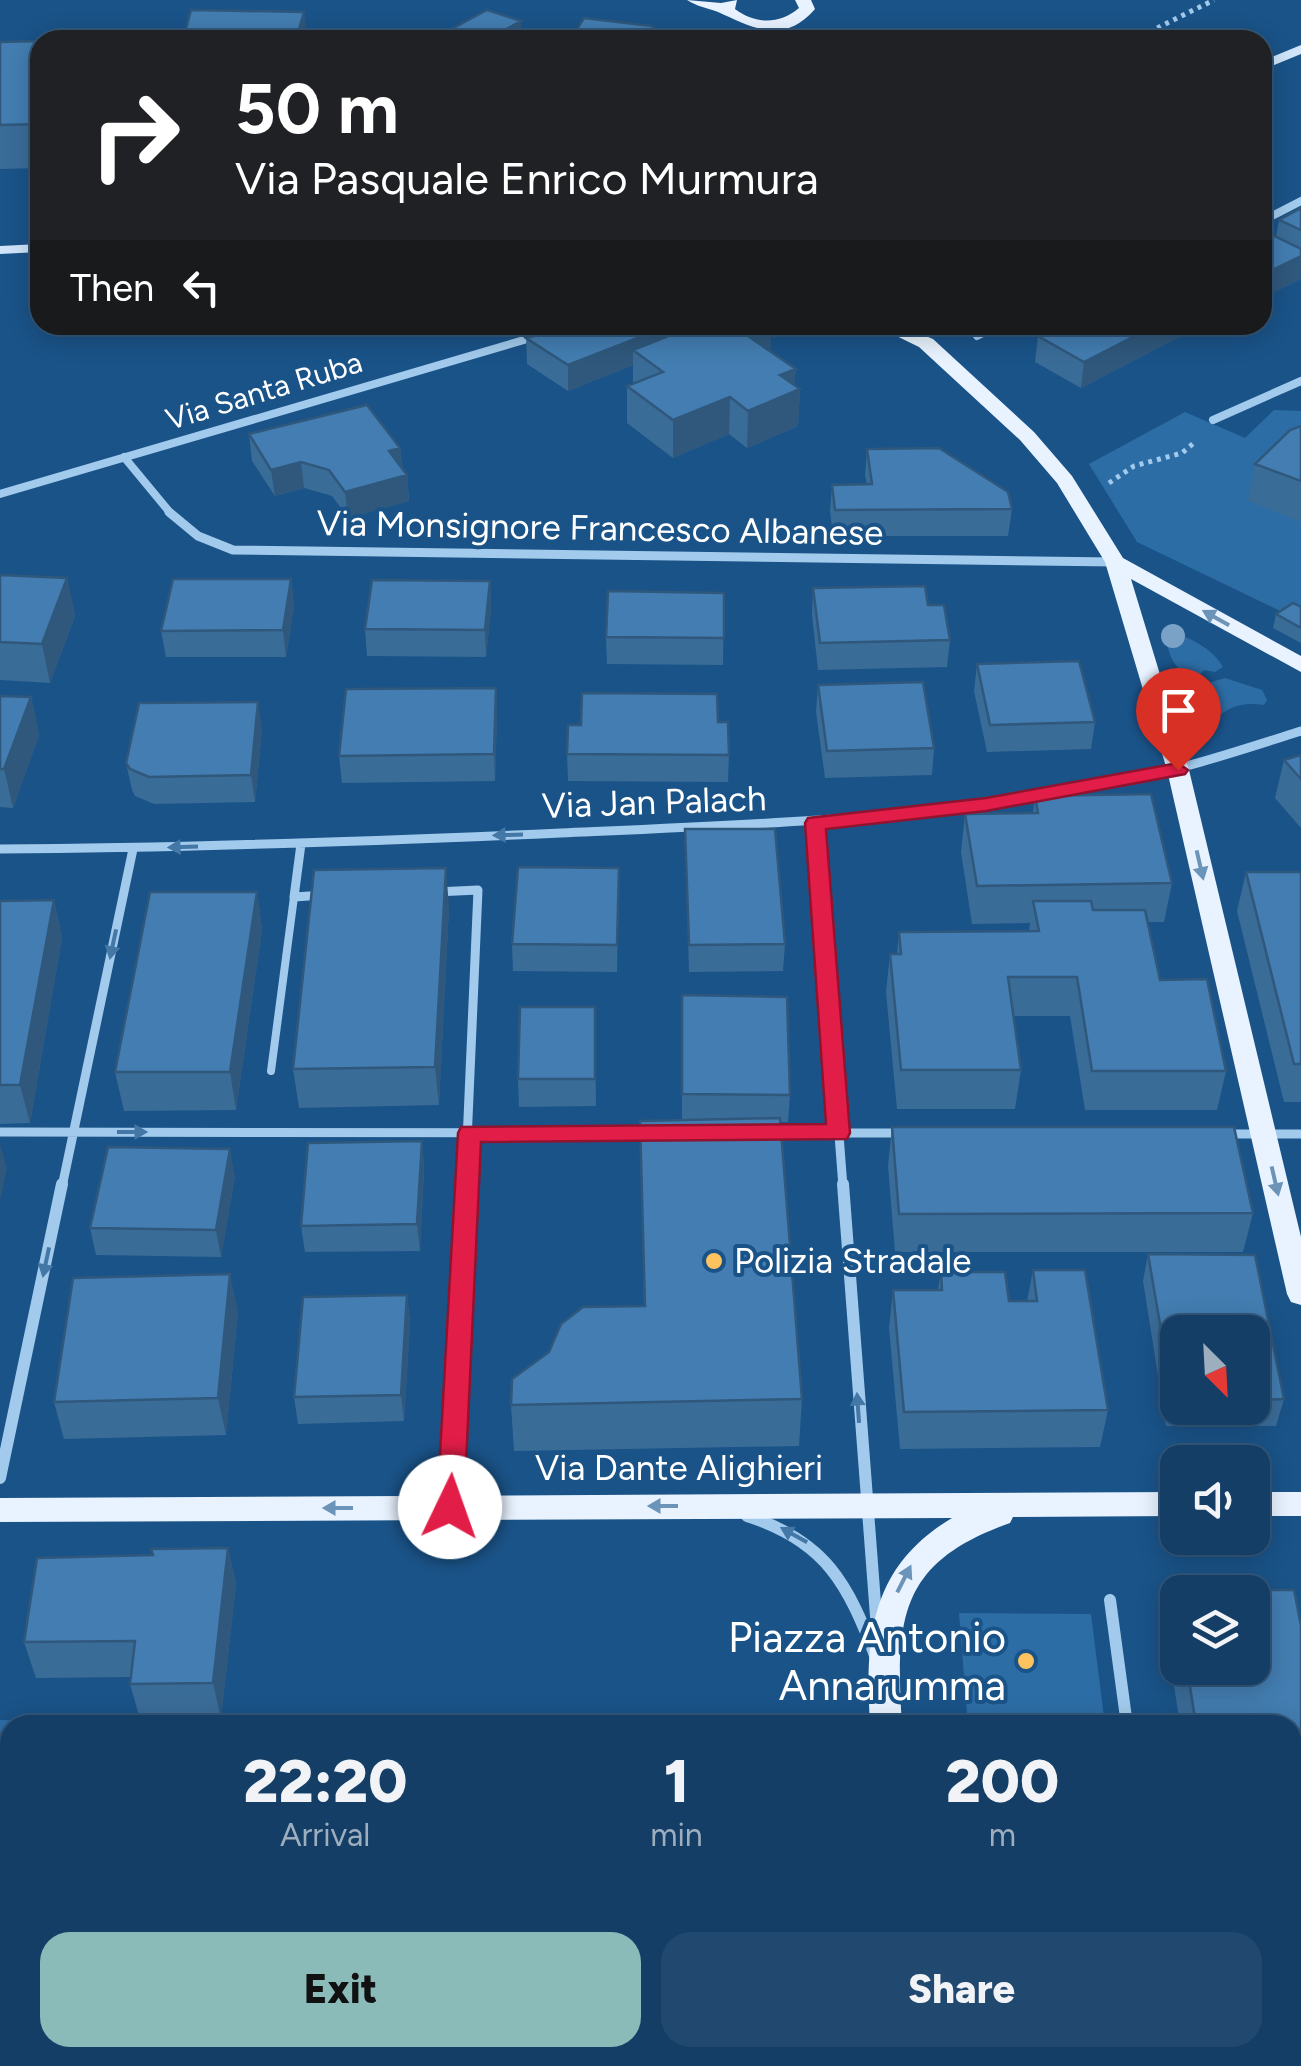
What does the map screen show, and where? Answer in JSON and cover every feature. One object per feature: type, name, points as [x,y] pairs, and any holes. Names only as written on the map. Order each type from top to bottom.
[{"type":"main road","points":[[695,0],[782,24]]},
{"type":"main road","points":[[776,30],[799,18],[807,2]]},
{"type":"main road","points":[[1272,62],[1301,50]]},
{"type":"main road","points":[[0,250],[30,248]]},
{"type":"main road","points":[[924,335],[1026,436],[1087,512],[1115,562],[1178,770],[1301,1294]]},
{"type":"main road","points":[[1115,562],[1301,665]]},
{"type":"main road","points":[[885,1715],[881,1672],[891,1611],[902,1577],[918,1555],[965,1524],[1044,1504]]},
{"type":"main road","name":"Via Dante Alighieri","points":[[0,1510],[1160,1504]]},
{"type":"main road","points":[[1270,1504],[1301,1504]]},
{"type":"street","points":[[1272,215],[1301,201]]},
{"type":"street","name":"Via Santa Ruba","points":[[0,494],[531,335]]},
{"type":"street","points":[[1213,420],[1301,381]]},
{"type":"street","name":"Via Monsignore Francesco Albanese","points":[[124,457],[183,529],[205,544],[233,550],[1115,562]]},
{"type":"street","name":"Via Jan Palach","points":[[0,850],[301,844],[815,823],[986,804],[1178,770],[1301,732]]},
{"type":"street","points":[[815,823],[865,1505],[881,1672]]},
{"type":"street","points":[[301,844],[294,897],[332,895]]},
{"type":"street","points":[[0,1478],[133,848]]},
{"type":"street","points":[[424,892],[478,890],[470,1133],[450,1507]]},
{"type":"street","points":[[0,1132],[664,1133]]},
{"type":"street","points":[[761,1133],[916,1133]]},
{"type":"street","points":[[1206,1134],[1301,1134]]},
{"type":"street","points":[[708,1506],[760,1519],[816,1548],[838,1572],[856,1604],[881,1672]]},
{"type":"street","points":[[1110,1600],[1126,1715]]},
{"type":"lane","points":[[271,1071],[294,897]]},
{"type":"path","points":[[1153,30],[1214,0]]},
{"type":"path","points":[[1087,512],[1105,486],[1134,466],[1182,453],[1213,420]]},
{"type":"shaded area","points":[[1274,410],[1301,411],[1301,621],[1137,542],[1089,464],[1185,412],[1245,438]]},
{"type":"shaded area","points":[[1166,631],[1198,643],[1223,667],[1215,672],[1204,670],[1198,676],[1183,671],[1170,655]]},
{"type":"shaded area","points":[[1225,678],[1262,690],[1267,700],[1264,705],[1239,705],[1217,717],[1203,714],[1196,705],[1202,685]]},
{"type":"shaded area","points":[[959,1613],[1091,1614],[1104,1715],[967,1715]]},
{"type":"building","points":[[191,10],[304,12],[299,30],[186,30]]},
{"type":"building","points":[[487,10],[521,21],[505,30],[450,30]]},
{"type":"building","points":[[584,18],[651,26],[656,30],[576,30]]},
{"type":"building","points":[[30,41],[30,124],[0,125],[0,42]]},
{"type":"building","points":[[1301,208],[1301,230],[1279,220]]},
{"type":"building","points":[[1272,235],[1301,249],[1301,256],[1272,270]]},
{"type":"building","points":[[538,335],[645,335],[568,365],[526,338]]},
{"type":"building","points":[[671,335],[751,335],[796,369],[780,375],[800,389],[748,411],[730,397],[673,420],[627,386],[663,372],[633,350]]},
{"type":"building","points":[[1040,335],[1137,335],[1084,362]]},
{"type":"building","points":[[367,405],[400,448],[389,451],[407,475],[345,492],[329,470],[301,462],[271,470],[249,434]]},
{"type":"building","points":[[1301,426],[1301,481],[1255,464],[1290,430]]},
{"type":"building","points":[[939,448],[1008,492],[1012,509],[835,510],[832,485],[872,484],[867,449]]},
{"type":"building","points":[[0,575],[67,578],[42,644],[0,642]]},
{"type":"building","points":[[173,579],[291,579],[283,630],[161,631]]},
{"type":"building","points":[[372,580],[490,581],[485,630],[365,629]]},
{"type":"building","points":[[925,586],[928,605],[944,605],[950,640],[820,643],[813,588]]},
{"type":"building","points":[[608,591],[724,593],[724,638],[606,637]]},
{"type":"building","points":[[1293,603],[1301,607],[1301,628],[1276,614]]},
{"type":"building","points":[[1079,661],[1095,722],[990,725],[977,664]]},
{"type":"building","points":[[923,682],[934,748],[827,751],[818,685]]},
{"type":"building","points":[[496,688],[494,754],[339,756],[346,689]]},
{"type":"building","points":[[582,693],[717,694],[718,722],[728,722],[729,755],[567,754],[568,725],[581,725]]},
{"type":"building","points":[[0,696],[31,697],[4,769],[0,769]]},
{"type":"building","points":[[258,702],[251,775],[149,777],[130,769],[126,763],[139,703]]},
{"type":"building","points":[[1301,755],[1301,779],[1284,760]]},
{"type":"building","points":[[1151,794],[1172,883],[977,886],[965,814],[1038,813],[1035,796]]},
{"type":"building","points":[[685,829],[775,829],[785,944],[689,945]]},
{"type":"building","points":[[518,867],[619,868],[617,945],[512,944]]},
{"type":"building","points":[[446,868],[435,1067],[293,1069],[314,870]]},
{"type":"building","points":[[1246,872],[1301,872],[1301,1064],[1294,1064]]},
{"type":"building","points":[[150,892],[257,892],[230,1072],[115,1072]]},
{"type":"building","points":[[54,900],[20,1085],[0,1085],[0,901]]},
{"type":"building","points":[[1033,901],[1091,901],[1093,910],[1145,910],[1160,980],[1207,979],[1226,1071],[1092,1071],[1077,977],[1008,977],[1021,1070],[901,1070],[890,954],[901,954],[899,932],[1039,931]]},
{"type":"building","points":[[682,995],[787,997],[790,1095],[682,1094]]},
{"type":"building","points":[[520,1007],[595,1007],[595,1079],[518,1079]]},
{"type":"building","name":"Polizia Stradale","points":[[780,1118],[802,1399],[511,1405],[512,1379],[549,1352],[561,1324],[583,1307],[645,1306],[640,1121]]},
{"type":"building","points":[[892,1127],[1234,1127],[1253,1213],[899,1214]]},
{"type":"building","points":[[422,1141],[417,1224],[301,1226],[308,1143]]},
{"type":"building","points":[[108,1147],[230,1149],[216,1230],[90,1228]]},
{"type":"building","points":[[1148,1254],[1255,1255],[1267,1315],[1160,1315],[1160,1324]]},
{"type":"building","points":[[1033,1270],[1085,1270],[1108,1410],[904,1412],[893,1290],[942,1290],[941,1272],[1005,1272],[1009,1301],[1037,1301]]},
{"type":"building","points":[[230,1274],[218,1398],[54,1402],[73,1278]]},
{"type":"building","points":[[407,1295],[401,1395],[294,1397],[303,1297]]},
{"type":"building","points":[[1270,1329],[1284,1399],[1270,1399]]},
{"type":"building","points":[[228,1548],[213,1683],[130,1684],[135,1641],[24,1642],[37,1558],[153,1555],[151,1549]]},
{"type":"building","points":[[1270,1590],[1294,1590],[1301,1626],[1301,1715],[1194,1715],[1190,1685],[1270,1685]]},
{"type":"place","name":"Polizia Stradale","points":[[714,1261]]},
{"type":"place","name":"Piazza Antonio Annarumma","points":[[1026,1661]]},
{"type":"route","points":[[450,1507],[470,1133],[838,1133],[815,823],[986,804],[1178,770]]}]
